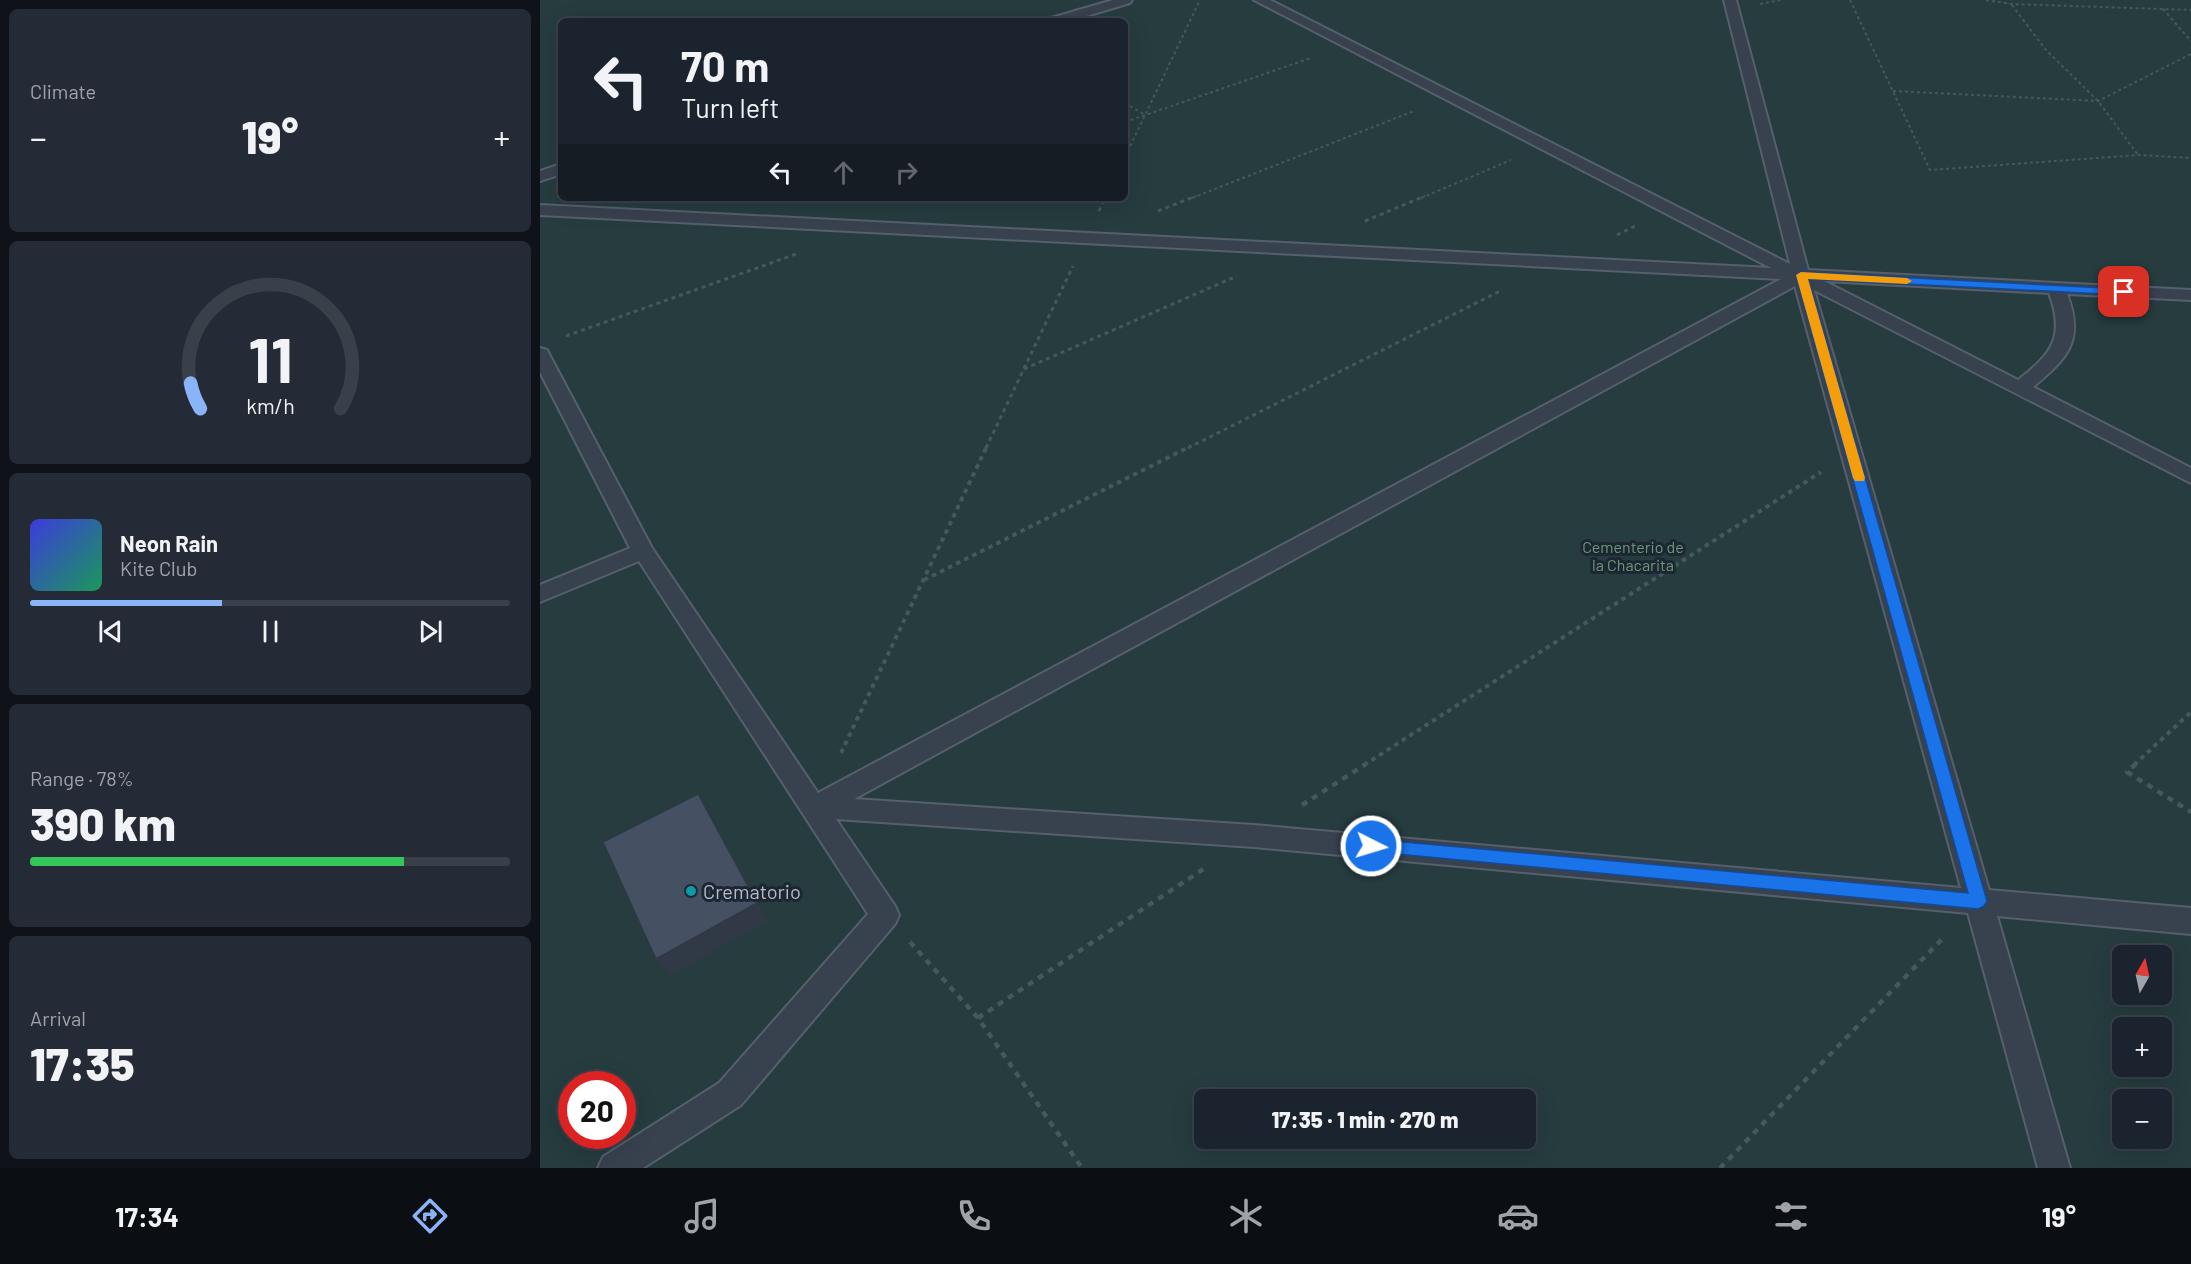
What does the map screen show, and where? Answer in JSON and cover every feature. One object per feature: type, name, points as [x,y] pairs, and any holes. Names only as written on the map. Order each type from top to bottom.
[{"type":"lane","points":[[1066,18],[1126,0]]},
{"type":"lane","points":[[1260,0],[1346,46],[1801,275],[2191,476]]},
{"type":"lane","points":[[1730,0],[1801,275],[2054,1168]]},
{"type":"lane","points":[[540,176],[558,171]]},
{"type":"lane","points":[[540,210],[2191,296]]},
{"type":"lane","points":[[815,807],[1801,275]]},
{"type":"lane","points":[[2020,388],[2047,366],[2062,344],[2067,321],[2056,288]]},
{"type":"lane","points":[[540,354],[643,551],[885,915],[730,1094],[614,1168]]},
{"type":"lane","points":[[540,594],[643,551]]},
{"type":"lane","points":[[815,807],[1254,836],[2191,921]]},
{"type":"path","points":[[1128,151],[1200,0]]},
{"type":"path","points":[[1851,0],[1930,170],[2139,155],[2191,158]]},
{"type":"path","points":[[1986,0],[2011,4],[2191,10]]},
{"type":"path","points":[[2011,4],[2045,50],[2098,101],[2139,155]]},
{"type":"path","points":[[2163,9],[2191,41]]},
{"type":"path","points":[[1128,121],[1346,46]]},
{"type":"path","points":[[1893,91],[2098,101],[2191,54]]},
{"type":"path","points":[[1152,213],[1448,98]]},
{"type":"path","points":[[1128,105],[1145,115]]},
{"type":"path","points":[[815,807],[1105,201]]},
{"type":"path","points":[[1557,263],[1671,210]]},
{"type":"path","points":[[562,338],[803,251]]},
{"type":"path","points":[[924,580],[1503,290]]},
{"type":"path","points":[[978,1018],[1254,836],[1852,452]]},
{"type":"path","points":[[2191,712],[2127,772],[2191,812]]},
{"type":"path","points":[[1720,1168],[1978,901]]},
{"type":"path","points":[[885,915],[978,1018],[1082,1168]]},
{"type":"green space","name":"Cementerio de la Chacarita","points":[[540,0],[2191,0],[2191,1168],[540,1168]]},
{"type":"building","name":"Crematorio","points":[[698,794],[757,903],[656,959],[603,842]]},
{"type":"slow traffic","points":[[1859,478],[1801,275],[1907,281]]},
{"type":"place","name":"Crematorio","points":[[691,891]]},
{"type":"route","points":[[1371,846],[1978,901],[1801,275],[2124,292]]}]
